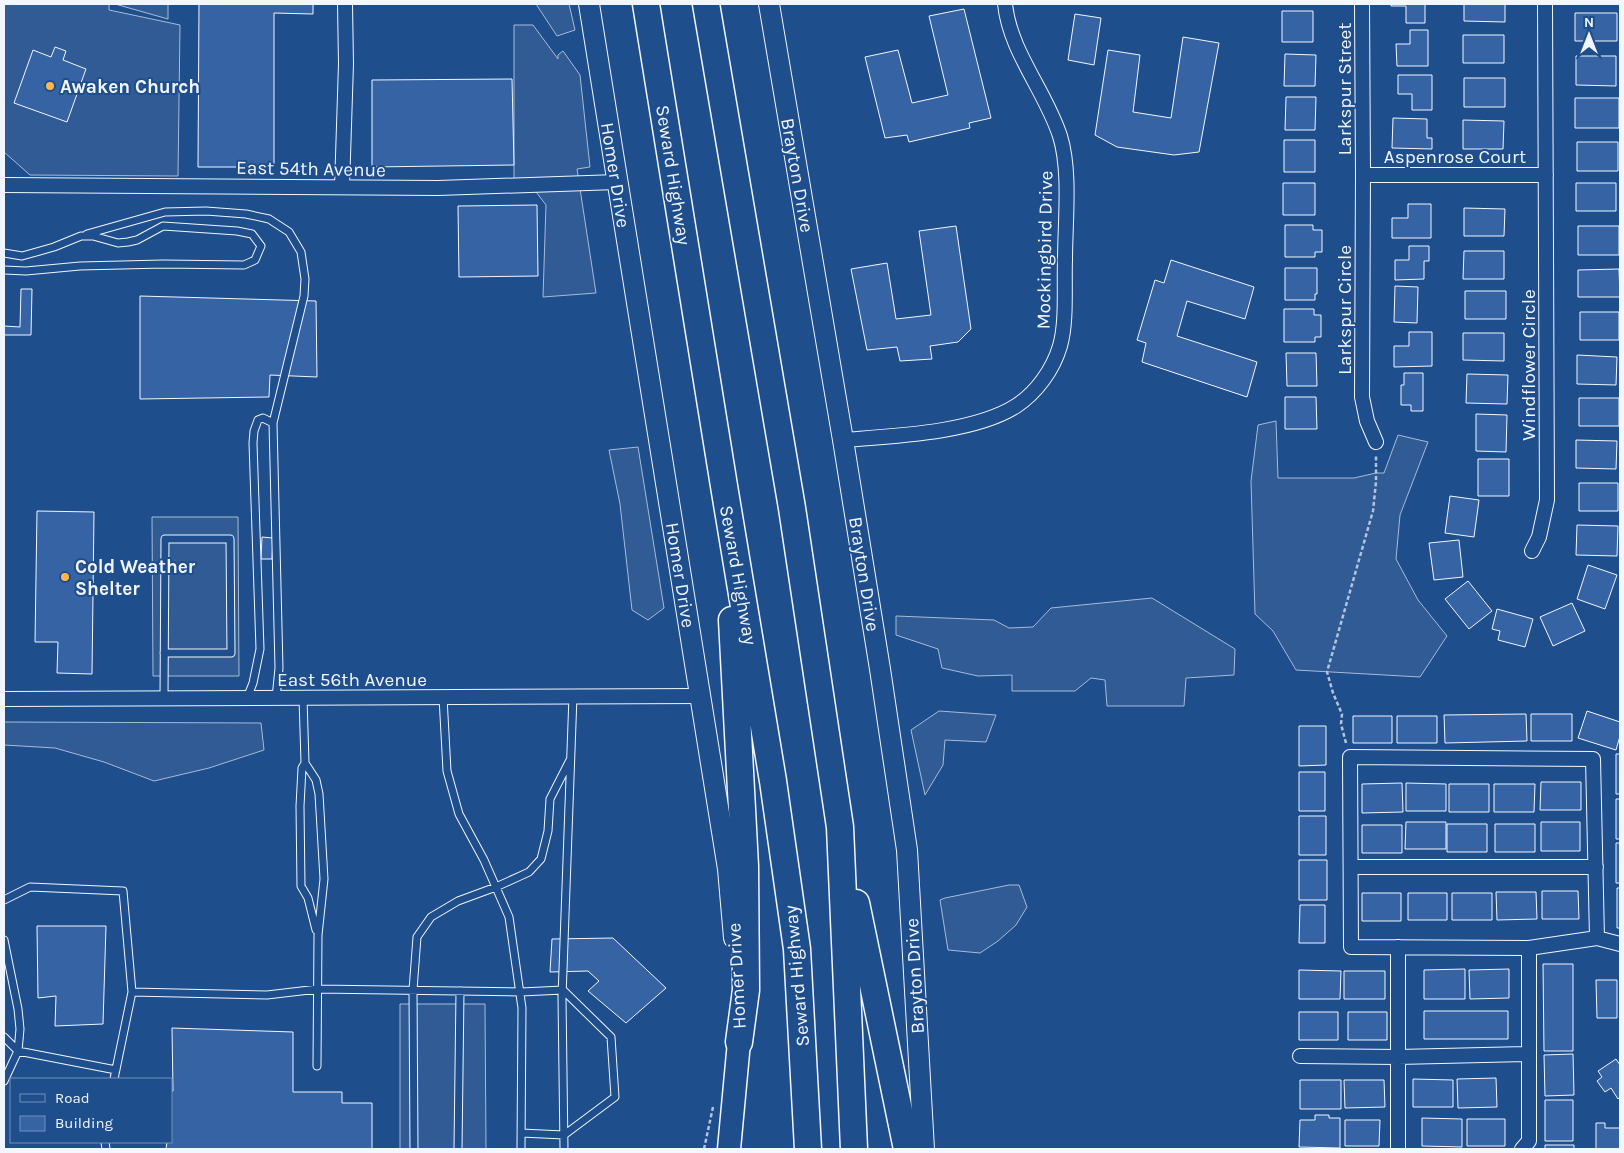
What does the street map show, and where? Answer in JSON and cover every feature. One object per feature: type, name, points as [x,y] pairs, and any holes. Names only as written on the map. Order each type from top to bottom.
[{"type":"highway","name":"Seward Highway","points":[[646,4],[773,781],[797,949],[808,1149]]},
{"type":"highway","points":[[706,4],[792,508],[840,826],[907,1149]]},
{"type":"highway","points":[[725,492],[745,866],[746,990],[739,1042]]},
{"type":"highway","points":[[840,826],[854,1149]]},
{"type":"main road","name":"Homer Drive","points":[[589,4],[728,869],[734,931],[739,1042],[729,1149]]},
{"type":"main road","name":"Brayton Drive","points":[[769,4],[843,440],[908,850],[924,1149]]},
{"type":"street","points":[[342,187],[346,64],[345,4]]},
{"type":"street","name":"Mockingbird Drive","points":[[843,440],[910,434],[965,425],[997,416],[1017,405],[1036,388],[1050,370],[1060,346],[1063,319],[1066,180],[1060,137],[1048,108],[1014,40],[1007,18],[1006,4]]},
{"type":"street","name":"Larkspur Street","points":[[1362,4],[1363,175]]},
{"type":"street","name":"Windflower Circle","points":[[1532,551],[1539,537],[1547,500],[1546,4]]},
{"type":"street","name":"Aspenrose Court","points":[[1363,175],[1546,175]]},
{"type":"street","name":"Larkspur Circle","points":[[1363,175],[1362,397],[1367,421],[1376,442]]},
{"type":"street","name":"East 54th Avenue","points":[[4,184],[438,188],[617,182]]},
{"type":"street","name":"East 56th Avenue","points":[[4,699],[701,696]]},
{"type":"street","points":[[1597,938],[1593,759],[1350,757],[1351,947],[1529,948],[1597,938],[1620,944]]},
{"type":"street","points":[[1351,867],[1596,867]]},
{"type":"street","points":[[1398,948],[1398,1149]]},
{"type":"street","points":[[1522,1149],[1529,1141],[1529,948]]},
{"type":"street","points":[[1300,1056],[1398,1057],[1529,1054]]},
{"type":"lane","points":[[4,253],[22,256],[80,236],[165,212],[206,211],[246,214],[269,219],[289,232],[301,252],[305,279],[304,296],[273,423],[279,668],[276,698]]},
{"type":"lane","points":[[4,270],[26,271],[80,266],[163,264],[244,265],[255,260],[261,246],[252,234],[211,228],[163,226],[137,240],[118,243],[93,236],[80,236]]},
{"type":"lane","points":[[247,698],[260,649],[254,431],[258,420],[263,418],[273,423]]},
{"type":"lane","points":[[164,653],[231,653],[230,539],[165,539],[164,653],[164,698]]},
{"type":"lane","points":[[564,1149],[563,990],[573,696]]},
{"type":"lane","points":[[443,697],[447,771],[456,806],[484,860],[509,917],[522,1008],[521,1149]]},
{"type":"lane","points":[[303,698],[305,763],[316,780],[319,794],[324,878],[318,935],[317,1066]]},
{"type":"lane","points":[[414,1149],[413,990],[417,936],[431,916],[458,901],[529,872],[540,859],[548,832],[550,800],[570,760]]},
{"type":"lane","points":[[305,763],[302,768],[300,806],[301,886],[308,898],[318,935]]},
{"type":"lane","points":[[4,900],[30,887],[124,890],[132,992],[114,1078]]},
{"type":"lane","points":[[4,940],[18,1009],[20,1029],[18,1052],[4,1081]]},
{"type":"lane","points":[[132,992],[267,995],[318,989],[521,992],[563,990],[611,1037],[615,1097],[564,1135],[522,1133]]},
{"type":"lane","points":[[458,1149],[460,991]]},
{"type":"lane","points":[[4,1037],[18,1052],[116,1070]]},
{"type":"path","points":[[1350,759],[1342,724],[1342,714],[1332,693],[1327,672],[1373,510],[1376,482],[1376,442]]},
{"type":"shaded area","points":[[4,4],[109,4],[109,10],[180,25],[178,176],[30,175],[4,152]]},
{"type":"shaded area","points":[[115,4],[168,4],[168,19]]},
{"type":"shaded area","points":[[536,4],[569,4],[575,30],[557,36]]},
{"type":"shaded area","points":[[514,25],[533,25],[558,59],[558,55],[563,51],[580,75],[590,167],[577,169],[596,293],[543,297],[546,205],[533,188],[514,187]]},
{"type":"shaded area","points":[[1276,421],[1278,478],[1354,478],[1384,473],[1398,435],[1428,442],[1400,515],[1396,559],[1418,600],[1447,636],[1420,677],[1296,670],[1273,631],[1255,614],[1251,481],[1258,425]]},
{"type":"shaded area","points":[[638,447],[664,608],[648,620],[632,610],[620,504],[609,450]]},
{"type":"shaded area","points":[[152,517],[238,517],[239,676],[153,676]]},
{"type":"shaded area","points":[[1152,598],[1235,649],[1234,675],[1186,678],[1184,706],[1107,706],[1105,680],[1091,678],[1075,691],[1012,691],[1012,675],[978,676],[942,668],[938,649],[896,635],[896,616],[994,620],[1009,628],[1033,627],[1051,608]]},
{"type":"shaded area","points":[[939,711],[996,715],[986,742],[945,740],[943,765],[925,795],[911,730]]},
{"type":"shaded area","points":[[4,722],[261,723],[264,750],[209,768],[154,781],[104,762],[55,748],[4,745]]},
{"type":"shaded area","points":[[1009,885],[1019,885],[1027,907],[1016,925],[998,941],[980,953],[948,950],[940,900]]},
{"type":"shaded area","points":[[400,1004],[485,1004],[486,1149],[400,1149]]},
{"type":"building","points":[[199,4],[313,4],[313,14],[274,13],[274,167],[198,167]]},
{"type":"building","points":[[1391,4],[1425,4],[1425,23],[1406,23],[1406,6],[1391,6]]},
{"type":"building","points":[[1464,4],[1505,4],[1505,22],[1464,21]]},
{"type":"building","points":[[964,9],[991,118],[969,123],[970,128],[909,142],[907,135],[885,138],[865,57],[898,50],[912,103],[948,95],[929,16]]},
{"type":"building","points":[[1282,11],[1313,11],[1313,42],[1282,42]]},
{"type":"building","points":[[1575,13],[1617,13],[1617,41],[1575,41]]},
{"type":"building","points":[[1075,14],[1101,18],[1094,65],[1068,60]]},
{"type":"building","points":[[1410,30],[1428,30],[1428,66],[1397,66],[1396,44],[1410,44]]},
{"type":"building","points":[[1463,35],[1504,35],[1504,63],[1463,63]]},
{"type":"building","points":[[1183,37],[1219,43],[1199,152],[1174,155],[1117,147],[1095,135],[1108,50],[1140,55],[1133,112],[1171,118]]},
{"type":"building","name":"Awaken Church","points":[[55,47],[66,51],[63,60],[86,69],[67,122],[14,103],[33,50],[51,57]]},
{"type":"building","points":[[1285,54],[1316,55],[1315,86],[1284,86]]},
{"type":"building","points":[[1576,56],[1616,56],[1616,86],[1576,85]]},
{"type":"building","points":[[1398,75],[1432,75],[1432,110],[1412,110],[1412,94],[1398,94]]},
{"type":"building","points":[[1464,78],[1505,78],[1505,107],[1464,107]]},
{"type":"building","points":[[512,79],[514,165],[372,167],[372,80]]},
{"type":"building","points":[[1286,97],[1316,97],[1315,130],[1285,130]]},
{"type":"building","points":[[1575,98],[1619,98],[1619,128],[1575,128]]},
{"type":"building","points":[[1393,118],[1427,119],[1427,138],[1432,138],[1432,149],[1392,148]]},
{"type":"building","points":[[1463,120],[1504,121],[1503,149],[1463,149]]},
{"type":"building","points":[[1284,140],[1315,140],[1315,172],[1284,172]]},
{"type":"building","points":[[1577,142],[1618,142],[1618,171],[1577,171]]},
{"type":"building","points":[[1283,183],[1315,183],[1315,215],[1283,215]]},
{"type":"building","points":[[1576,183],[1616,183],[1616,211],[1576,211]]},
{"type":"building","points":[[1408,204],[1431,204],[1431,238],[1392,238],[1392,218],[1408,218]]},
{"type":"building","points":[[537,205],[538,276],[459,277],[458,206]]},
{"type":"building","points":[[1464,208],[1505,209],[1504,236],[1464,236]]},
{"type":"building","points":[[1285,225],[1313,225],[1313,230],[1322,230],[1322,252],[1315,252],[1315,257],[1285,257]]},
{"type":"building","points":[[956,226],[971,329],[958,342],[930,346],[932,359],[900,361],[897,347],[867,350],[851,269],[887,263],[896,319],[931,315],[919,231]]},
{"type":"building","points":[[1578,226],[1619,226],[1619,255],[1578,255]]},
{"type":"building","points":[[1409,246],[1429,246],[1429,261],[1424,261],[1424,279],[1395,280],[1395,260],[1409,260]]},
{"type":"building","points":[[1464,251],[1504,251],[1504,279],[1463,279]]},
{"type":"building","points":[[1171,260],[1254,287],[1245,319],[1187,301],[1177,336],[1257,362],[1247,397],[1142,362],[1146,343],[1137,340],[1155,280],[1164,283]]},
{"type":"building","points":[[1285,268],[1317,268],[1317,294],[1315,294],[1315,300],[1285,300]]},
{"type":"building","points":[[1619,269],[1620,297],[1578,297],[1578,270]]},
{"type":"building","points":[[1395,286],[1418,287],[1417,323],[1394,322]]},
{"type":"building","points":[[21,289],[32,289],[31,335],[4,335],[4,326],[20,327]]},
{"type":"building","points":[[1465,291],[1506,291],[1506,319],[1465,319]]},
{"type":"building","points":[[140,296],[316,301],[317,377],[270,375],[269,397],[140,399]]},
{"type":"building","points":[[1284,309],[1314,309],[1314,315],[1321,315],[1321,337],[1315,337],[1315,342],[1284,342]]},
{"type":"building","points":[[1580,312],[1619,312],[1619,340],[1580,340]]},
{"type":"building","points":[[1409,332],[1432,332],[1432,366],[1394,367],[1394,346],[1409,346]]},
{"type":"building","points":[[1463,333],[1504,333],[1504,361],[1463,360]]},
{"type":"building","points":[[1286,353],[1316,353],[1317,386],[1287,386]]},
{"type":"building","points":[[1577,355],[1617,357],[1616,385],[1577,384]]},
{"type":"building","points":[[1404,373],[1423,373],[1423,411],[1411,411],[1411,405],[1401,405],[1401,385],[1404,385]]},
{"type":"building","points":[[1467,374],[1508,375],[1507,404],[1466,403]]},
{"type":"building","points":[[1285,397],[1316,397],[1317,429],[1285,429]]},
{"type":"building","points":[[1579,398],[1619,398],[1619,426],[1579,426]]},
{"type":"building","points":[[1476,414],[1507,415],[1506,452],[1476,451]]},
{"type":"building","points":[[1576,440],[1617,441],[1616,469],[1576,468]]},
{"type":"building","points":[[1478,459],[1509,459],[1509,496],[1478,496]]},
{"type":"building","points":[[1579,483],[1618,483],[1618,511],[1579,511]]},
{"type":"building","points":[[1450,496],[1479,500],[1474,537],[1445,533]]},
{"type":"building","name":"Cold Weather Shelter","points":[[37,511],[94,512],[92,674],[57,673],[58,642],[35,642]]},
{"type":"building","points":[[1577,525],[1618,526],[1617,556],[1576,555]]},
{"type":"building","points":[[262,537],[273,538],[272,559],[261,559]]},
{"type":"building","points":[[1459,540],[1463,577],[1434,580],[1429,543]]},
{"type":"building","points":[[1588,565],[1617,575],[1605,609],[1577,599]]},
{"type":"building","points":[[1468,581],[1492,611],[1469,629],[1445,599]]},
{"type":"building","points":[[1572,603],[1585,631],[1553,646],[1540,617]]},
{"type":"building","points":[[1497,609],[1533,619],[1525,647],[1498,640],[1500,631],[1492,629]]},
{"type":"building","points":[[1587,711],[1620,722],[1620,736],[1616,750],[1578,738]]},
{"type":"building","points":[[1526,714],[1527,741],[1445,743],[1444,715]]},
{"type":"building","points":[[1531,714],[1572,714],[1572,741],[1531,741]]},
{"type":"building","points":[[1353,716],[1392,716],[1392,743],[1353,743]]},
{"type":"building","points":[[1397,716],[1437,716],[1437,743],[1397,743]]},
{"type":"building","points":[[1299,726],[1326,726],[1326,765],[1299,766]]},
{"type":"building","points":[[1616,754],[1620,754],[1620,794],[1616,794]]},
{"type":"building","points":[[1299,772],[1325,772],[1325,811],[1299,811]]},
{"type":"building","points":[[1541,782],[1581,782],[1581,810],[1540,810]]},
{"type":"building","points":[[1402,783],[1403,812],[1362,813],[1362,784]]},
{"type":"building","points":[[1406,783],[1446,784],[1446,811],[1406,811]]},
{"type":"building","points":[[1449,784],[1489,784],[1489,812],[1449,812]]},
{"type":"building","points":[[1494,784],[1535,784],[1534,812],[1494,812]]},
{"type":"building","points":[[1616,799],[1620,799],[1620,839],[1616,839]]},
{"type":"building","points":[[1299,816],[1326,816],[1326,855],[1299,855]]},
{"type":"building","points":[[1406,822],[1446,822],[1446,849],[1405,849]]},
{"type":"building","points":[[1541,822],[1580,822],[1580,851],[1541,851]]},
{"type":"building","points":[[1447,824],[1487,824],[1487,852],[1447,852]]},
{"type":"building","points":[[1495,824],[1535,824],[1535,852],[1495,852]]},
{"type":"building","points":[[1362,825],[1402,825],[1402,853],[1362,853]]},
{"type":"building","points":[[1616,843],[1620,843],[1620,883],[1616,883]]},
{"type":"building","points":[[1299,860],[1327,860],[1327,900],[1299,900]]},
{"type":"building","points":[[1617,888],[1620,888],[1620,928],[1617,928]]},
{"type":"building","points":[[1542,891],[1578,891],[1579,919],[1542,919]]},
{"type":"building","points":[[1496,892],[1536,892],[1537,919],[1497,920]]},
{"type":"building","points":[[1362,893],[1401,893],[1401,921],[1362,921]]},
{"type":"building","points":[[1408,893],[1447,893],[1447,920],[1408,920]]},
{"type":"building","points":[[1452,893],[1492,893],[1492,920],[1452,920]]},
{"type":"building","points":[[1300,905],[1325,905],[1325,943],[1299,943]]},
{"type":"building","points":[[37,926],[106,926],[103,1024],[55,1026],[56,996],[38,998]]},
{"type":"building","points":[[613,938],[666,988],[626,1023],[588,991],[599,981],[588,971],[550,972],[552,939]]},
{"type":"building","points":[[1543,964],[1573,964],[1573,1051],[1544,1051]]},
{"type":"building","points":[[1465,969],[1465,999],[1424,999],[1424,970]]},
{"type":"building","points":[[1509,969],[1509,998],[1470,999],[1469,970]]},
{"type":"building","points":[[1299,970],[1341,971],[1340,999],[1299,999]]},
{"type":"building","points":[[1344,971],[1385,971],[1385,999],[1344,999]]},
{"type":"building","points":[[1596,980],[1617,980],[1617,1018],[1597,1018]]},
{"type":"building","points":[[1424,1011],[1508,1011],[1508,1039],[1424,1039]]},
{"type":"building","points":[[1299,1012],[1338,1012],[1338,1040],[1299,1040]]},
{"type":"building","points":[[1348,1012],[1387,1012],[1387,1040],[1348,1040]]},
{"type":"building","points":[[172,1028],[293,1032],[293,1092],[342,1092],[342,1103],[372,1103],[372,1149],[166,1149],[167,1143],[172,1143]]},
{"type":"building","points":[[1573,1054],[1574,1095],[1545,1096],[1544,1055]]},
{"type":"building","points":[[1616,1059],[1620,1065],[1620,1097],[1618,1099],[1611,1088],[1605,1092],[1597,1081],[1602,1077],[1598,1071]]},
{"type":"building","points":[[1496,1078],[1497,1107],[1458,1108],[1457,1079]]},
{"type":"building","points":[[1413,1079],[1453,1080],[1453,1107],[1413,1107]]},
{"type":"building","points":[[1300,1080],[1341,1080],[1341,1109],[1300,1109]]},
{"type":"building","points":[[1344,1080],[1384,1080],[1385,1107],[1345,1108]]},
{"type":"building","points":[[1545,1100],[1573,1100],[1573,1141],[1545,1141]]},
{"type":"building","points":[[1315,1115],[1329,1115],[1329,1118],[1340,1118],[1340,1148],[1299,1147],[1300,1120],[1315,1120]]},
{"type":"building","points":[[1422,1118],[1462,1119],[1462,1147],[1422,1146]]},
{"type":"building","points":[[1467,1119],[1505,1119],[1505,1146],[1467,1146]]},
{"type":"building","points":[[1345,1120],[1380,1120],[1379,1146],[1345,1146]]},
{"type":"building","points":[[1596,1123],[1605,1123],[1605,1128],[1620,1128],[1620,1149],[1596,1149]]},
{"type":"building","points":[[1545,1145],[1574,1145],[1574,1149],[1545,1149]]},
{"type":"place","name":"Awaken Church","points":[[50,86]]},
{"type":"place","name":"Cold Weather Shelter","points":[[65,577]]}]
